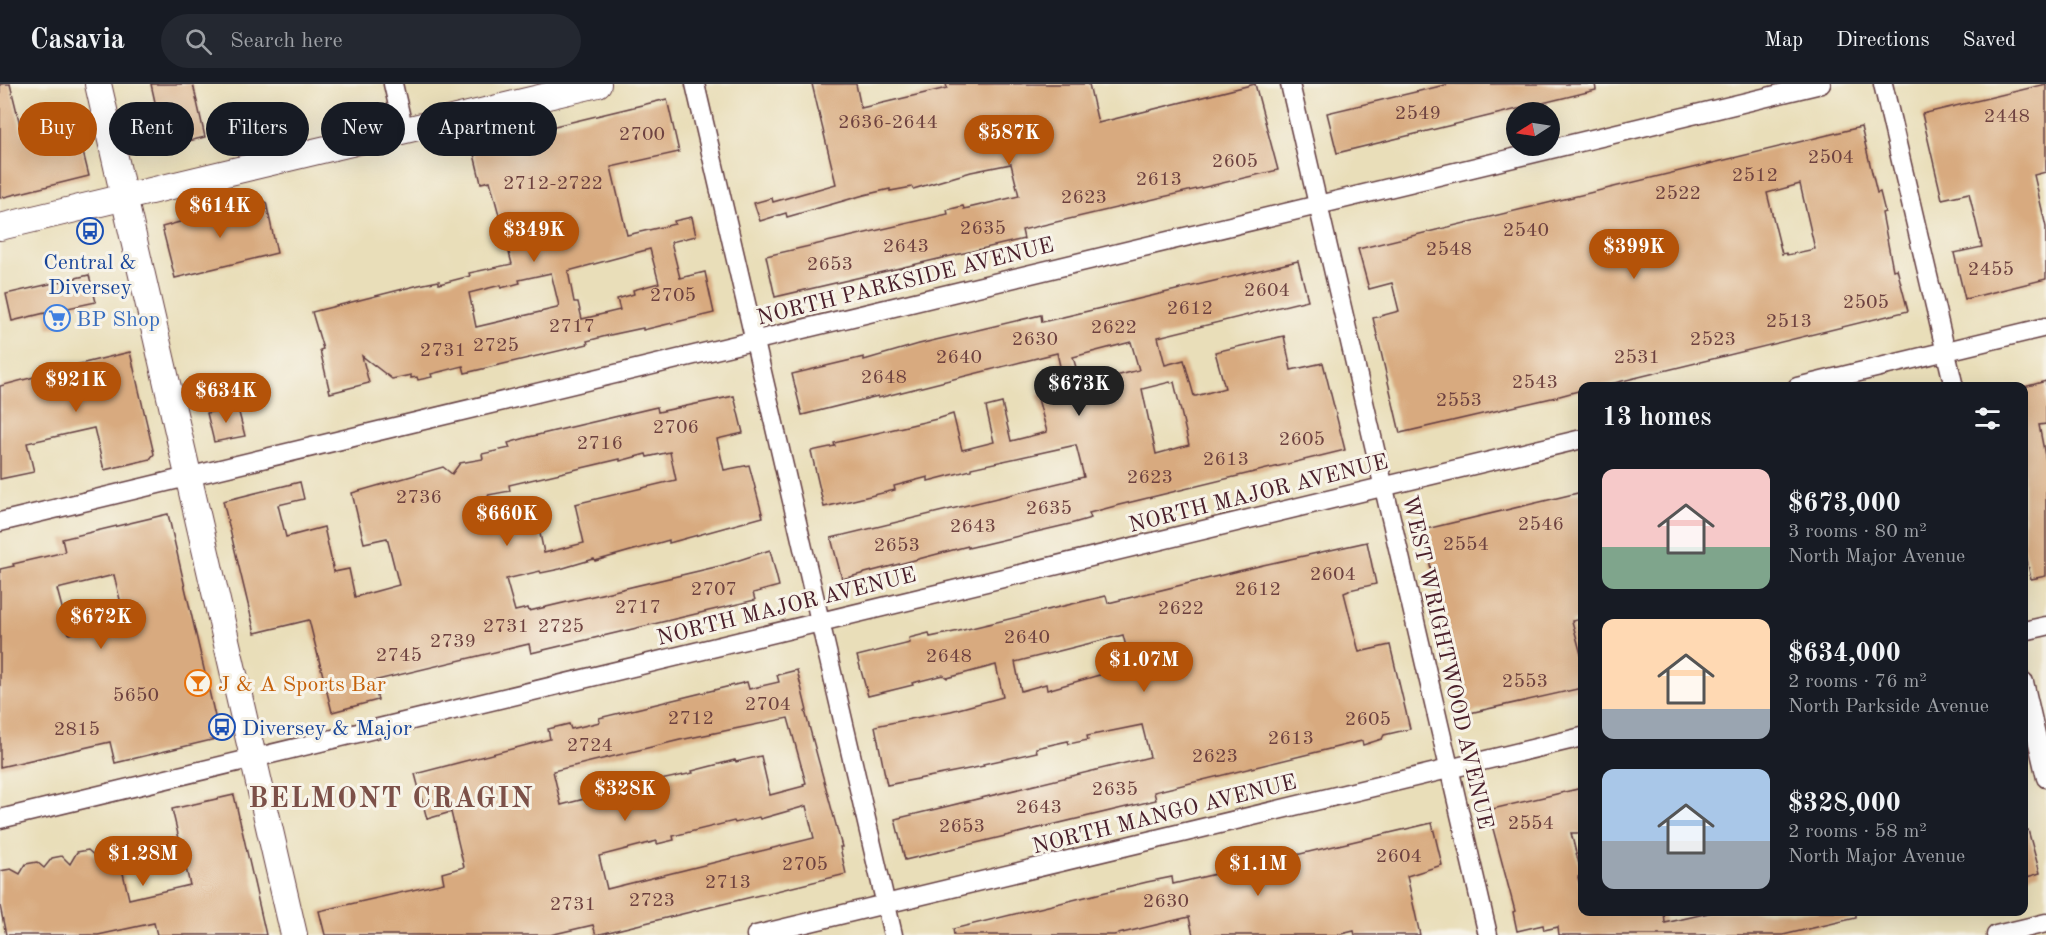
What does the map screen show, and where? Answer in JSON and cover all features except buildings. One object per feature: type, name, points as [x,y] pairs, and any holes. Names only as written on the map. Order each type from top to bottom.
[{"type":"main road","points":[[98,84],[294,935]]},
{"type":"main road","points":[[405,131],[598,84]]},
{"type":"main road","points":[[0,227],[321,151]]},
{"type":"street","points":[[393,84],[397,102]]},
{"type":"street","points":[[695,84],[893,935]]},
{"type":"street","name":"WEST WRIGHTWOOD AVENUE","points":[[1290,84],[1488,935]]},
{"type":"street","name":"NORTH PARKSIDE AVENUE","points":[[0,522],[1821,84]]},
{"type":"street","points":[[1883,84],[1953,382]]},
{"type":"street","points":[[1818,382],[2046,327]]},
{"type":"street","name":"NORTH MAJOR AVENUE","points":[[0,819],[1578,440]]},
{"type":"street","points":[[2028,630],[2046,626]]},
{"type":"street","points":[[2028,699],[2046,778]]},
{"type":"street","name":"NORTH MANGO AVENUE","points":[[756,935],[1578,738]]},
{"type":"street","points":[[1996,935],[2046,923]]},
{"type":"place","name":"Central & Diversey","points":[[90,231]]},
{"type":"place","name":"BP Shop","points":[[57,318]]},
{"type":"place","name":"J & A Sports Bar","points":[[198,683]]},
{"type":"place","name":"Diversey & Major","points":[[222,727]]},
{"type":"district","name":"BELMONT CRAGIN","points":[[391,797]]}]
